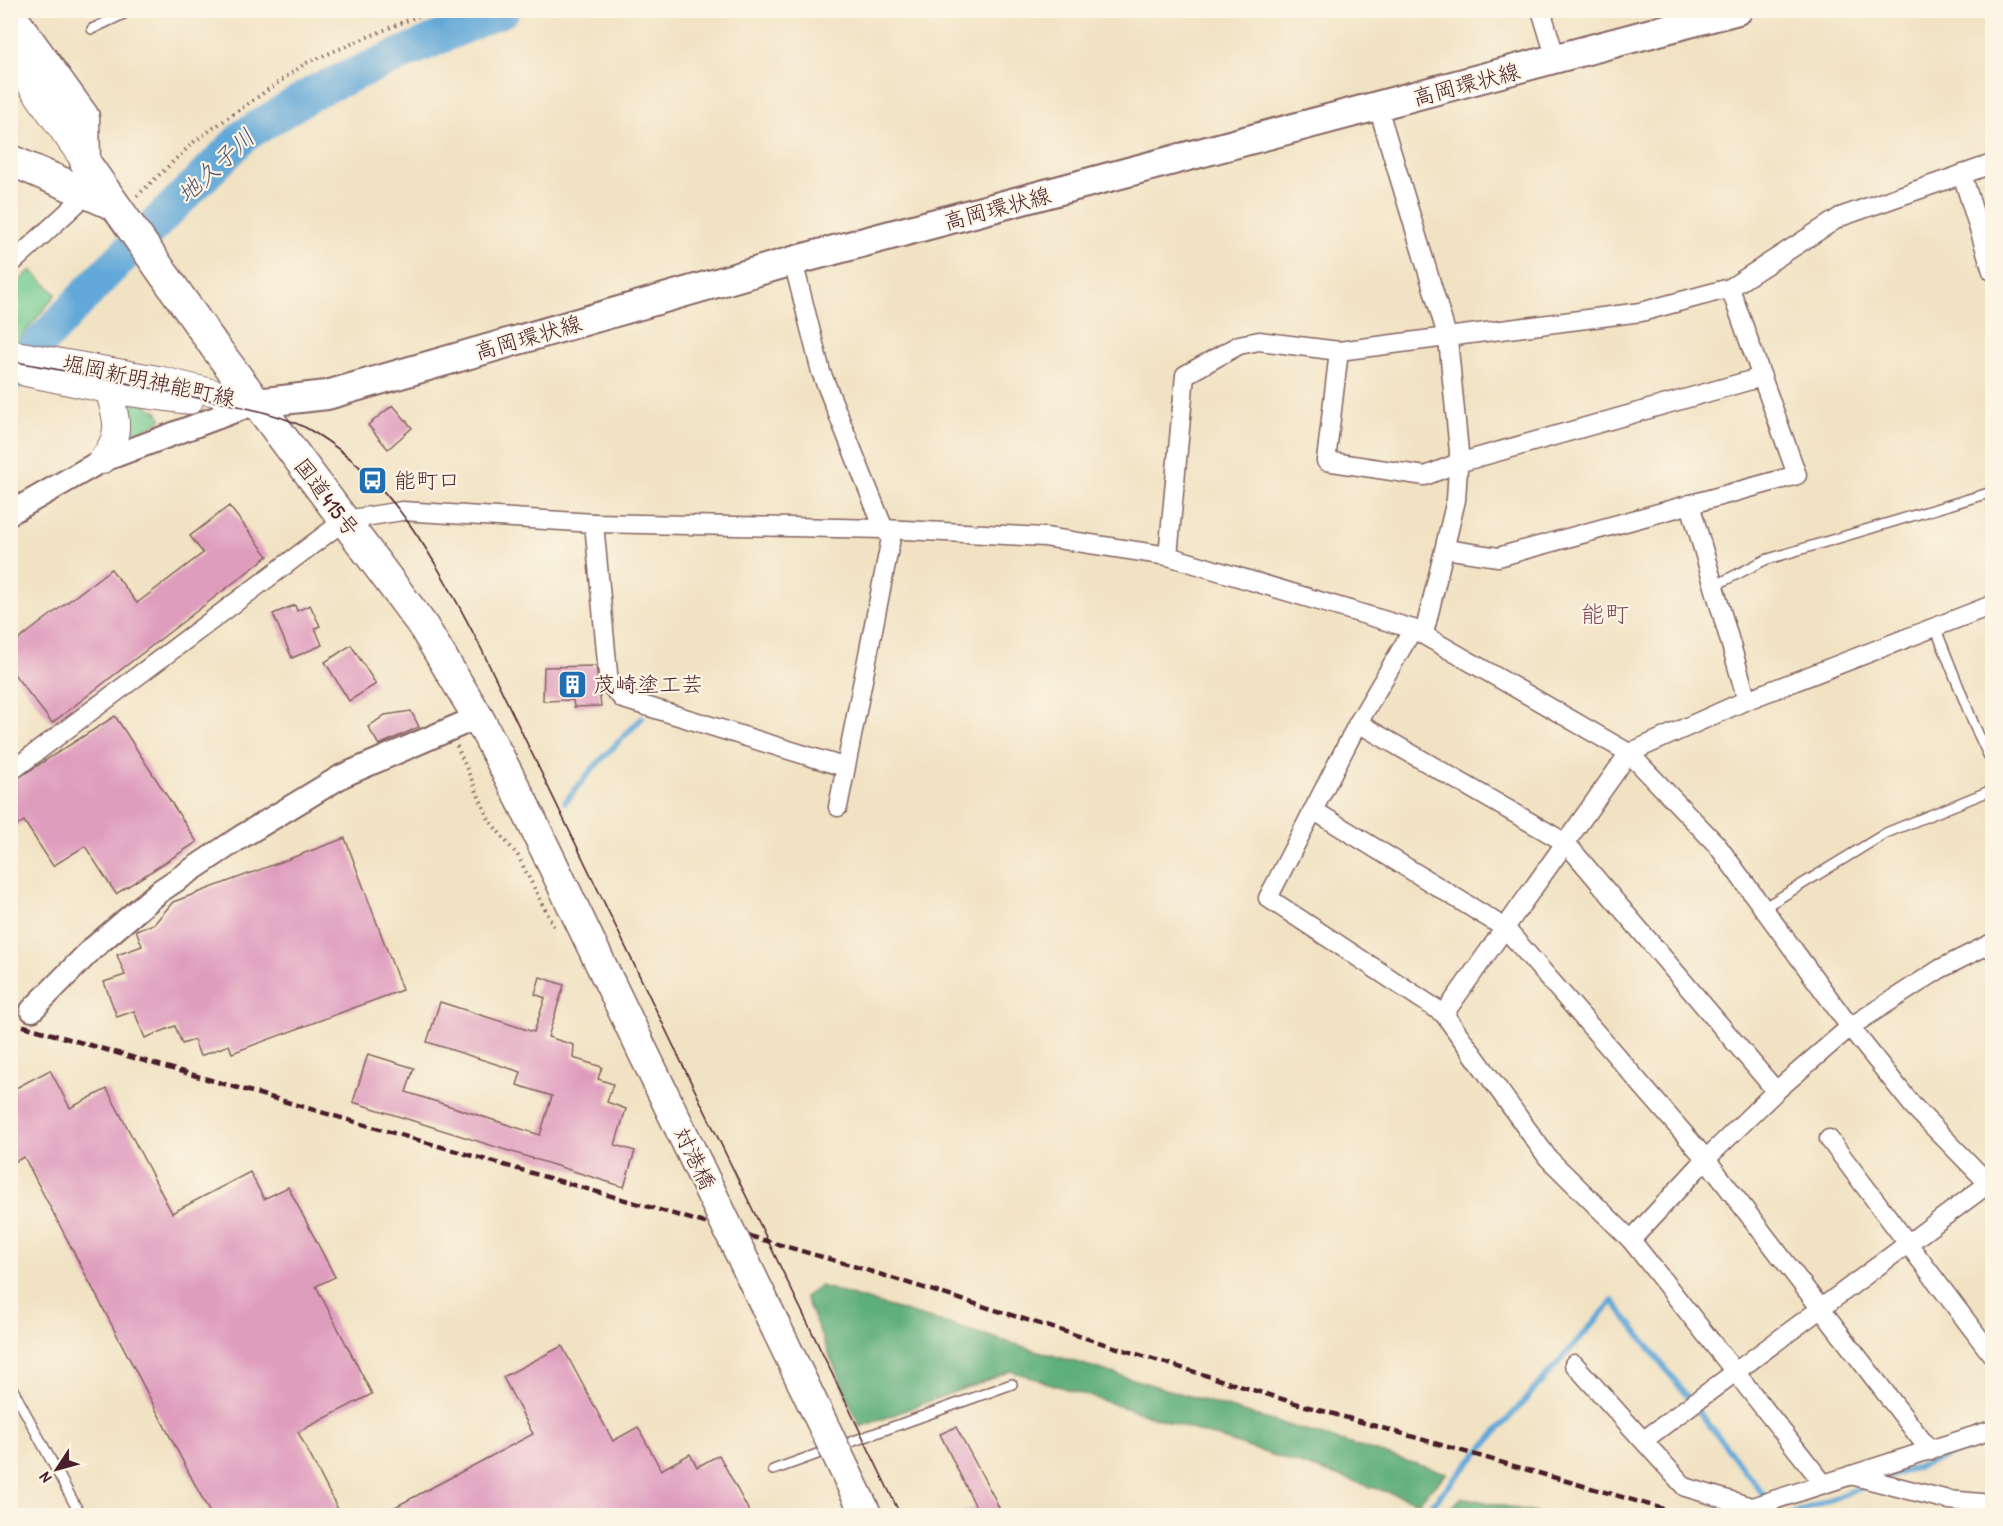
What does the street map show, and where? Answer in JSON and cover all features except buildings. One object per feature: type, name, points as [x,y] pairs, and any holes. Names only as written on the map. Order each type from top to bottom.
[{"type":"highway","points":[[10,14],[84,117],[85,162]]},
{"type":"highway","points":[[10,160],[30,166],[117,211]]},
{"type":"highway","name":"国道415号","points":[[85,162],[150,259],[423,626],[478,717],[522,801]]},
{"type":"highway","name":"対港橋","points":[[522,801],[867,1515]]},
{"type":"main road","name":"高岡環状線","points":[[256,403],[327,395],[793,261],[1556,59],[1707,14],[1738,10]]},
{"type":"main road","points":[[10,56],[85,162]]},
{"type":"main road","name":"堀岡新明神能町線","points":[[11,353],[108,390],[176,400],[256,403]]},
{"type":"main road","name":"堀岡新明神能町線","points":[[10,370],[51,369],[158,379],[256,403]]},
{"type":"main road","points":[[100,461],[115,445],[117,422],[108,390]]},
{"type":"street","points":[[1541,10],[1556,59]]},
{"type":"street","points":[[1378,107],[1448,339],[1458,464],[1456,500],[1445,549],[1418,631],[1358,723],[1268,898],[1444,1014],[1548,1158],[1631,1240],[1823,1483]]},
{"type":"street","points":[[1168,556],[1185,375],[1239,345],[1259,341],[1339,351],[1448,339],[1641,312],[1730,288],[1840,217],[1992,164]]},
{"type":"street","points":[[1962,174],[1992,271]]},
{"type":"street","points":[[10,265],[86,195]]},
{"type":"street","points":[[793,261],[821,372],[884,529],[891,538],[844,767],[838,807]]},
{"type":"street","points":[[1445,549],[1498,557],[1797,475],[1730,288]]},
{"type":"street","points":[[1339,351],[1326,461],[1425,476],[1458,464],[1762,377]]},
{"type":"street","points":[[10,513],[100,461],[256,403]]},
{"type":"street","points":[[1690,504],[1747,700]]},
{"type":"street","points":[[10,772],[345,520],[402,511],[594,523],[884,529],[1045,537],[1168,556],[1418,631],[1629,753],[1717,845],[1850,1027],[1913,1106],[1990,1185],[1908,1242],[1644,1440]]},
{"type":"street","points":[[594,523],[609,684],[623,699],[844,767]]},
{"type":"street","points":[[1444,1014],[1629,753],[1747,700],[1992,605]]},
{"type":"street","points":[[32,1010],[92,949],[160,891],[241,837],[342,776],[478,717]]},
{"type":"street","points":[[1358,723],[1566,843],[1776,1091]]},
{"type":"street","points":[[1313,810],[1505,928],[1706,1159],[1930,1451]]},
{"type":"street","points":[[1631,1240],[1706,1159],[1776,1091],[1850,1027],[1940,969],[1992,943]]},
{"type":"street","points":[[1829,1139],[1992,1355]]},
{"type":"street","points":[[1574,1365],[1685,1487],[1752,1507],[1992,1430]]},
{"type":"street","points":[[1851,1474],[1948,1500],[1992,1504]]},
{"type":"lane","points":[[92,29],[132,10]]},
{"type":"lane","points":[[1714,586],[1765,560],[1992,492]]},
{"type":"lane","points":[[1935,627],[1992,764]]},
{"type":"lane","points":[[1763,908],[1886,833],[1992,790]]},
{"type":"lane","points":[[10,1384],[81,1515]]},
{"type":"lane","points":[[773,1470],[1012,1384]]},
{"type":"path","points":[[117,211],[195,141],[306,63],[432,10]]},
{"type":"path","points":[[451,730],[489,820],[518,856],[558,935]]},
{"type":"green space","points":[[31,270],[56,294],[11,350],[11,289]]},
{"type":"green space","points":[[127,402],[147,404],[150,409],[156,410],[162,420],[141,431],[129,433],[123,418]]},
{"type":"green space","points":[[820,1286],[1447,1473],[1418,1502],[1011,1371],[860,1427],[805,1297]]},
{"type":"green space","points":[[1462,1497],[1545,1515],[1444,1515]]},
{"type":"waterway","name":"地久子川","points":[[10,375],[105,274],[245,135],[316,91],[503,10]]},
{"type":"waterway","points":[[565,802],[594,767],[642,718]]},
{"type":"waterway","points":[[1422,1516],[1613,1301],[1780,1516]]},
{"type":"waterway","points":[[1886,1478],[1992,1440]]},
{"type":"waterway","points":[[1787,1516],[1868,1485]]},
{"type":"tram line","points":[[10,361],[237,406],[287,419],[315,433],[343,453],[391,500],[429,554],[478,642],[901,1516]]},
{"type":"railway","points":[[10,1022],[850,1265],[1285,1400],[1688,1516]]},
{"type":"place","name":"能町口","points":[[373,480]]},
{"type":"place","name":"茂崎塗工芸","points":[[572,684]]},
{"type":"district","name":"能町","points":[[1605,614]]}]
